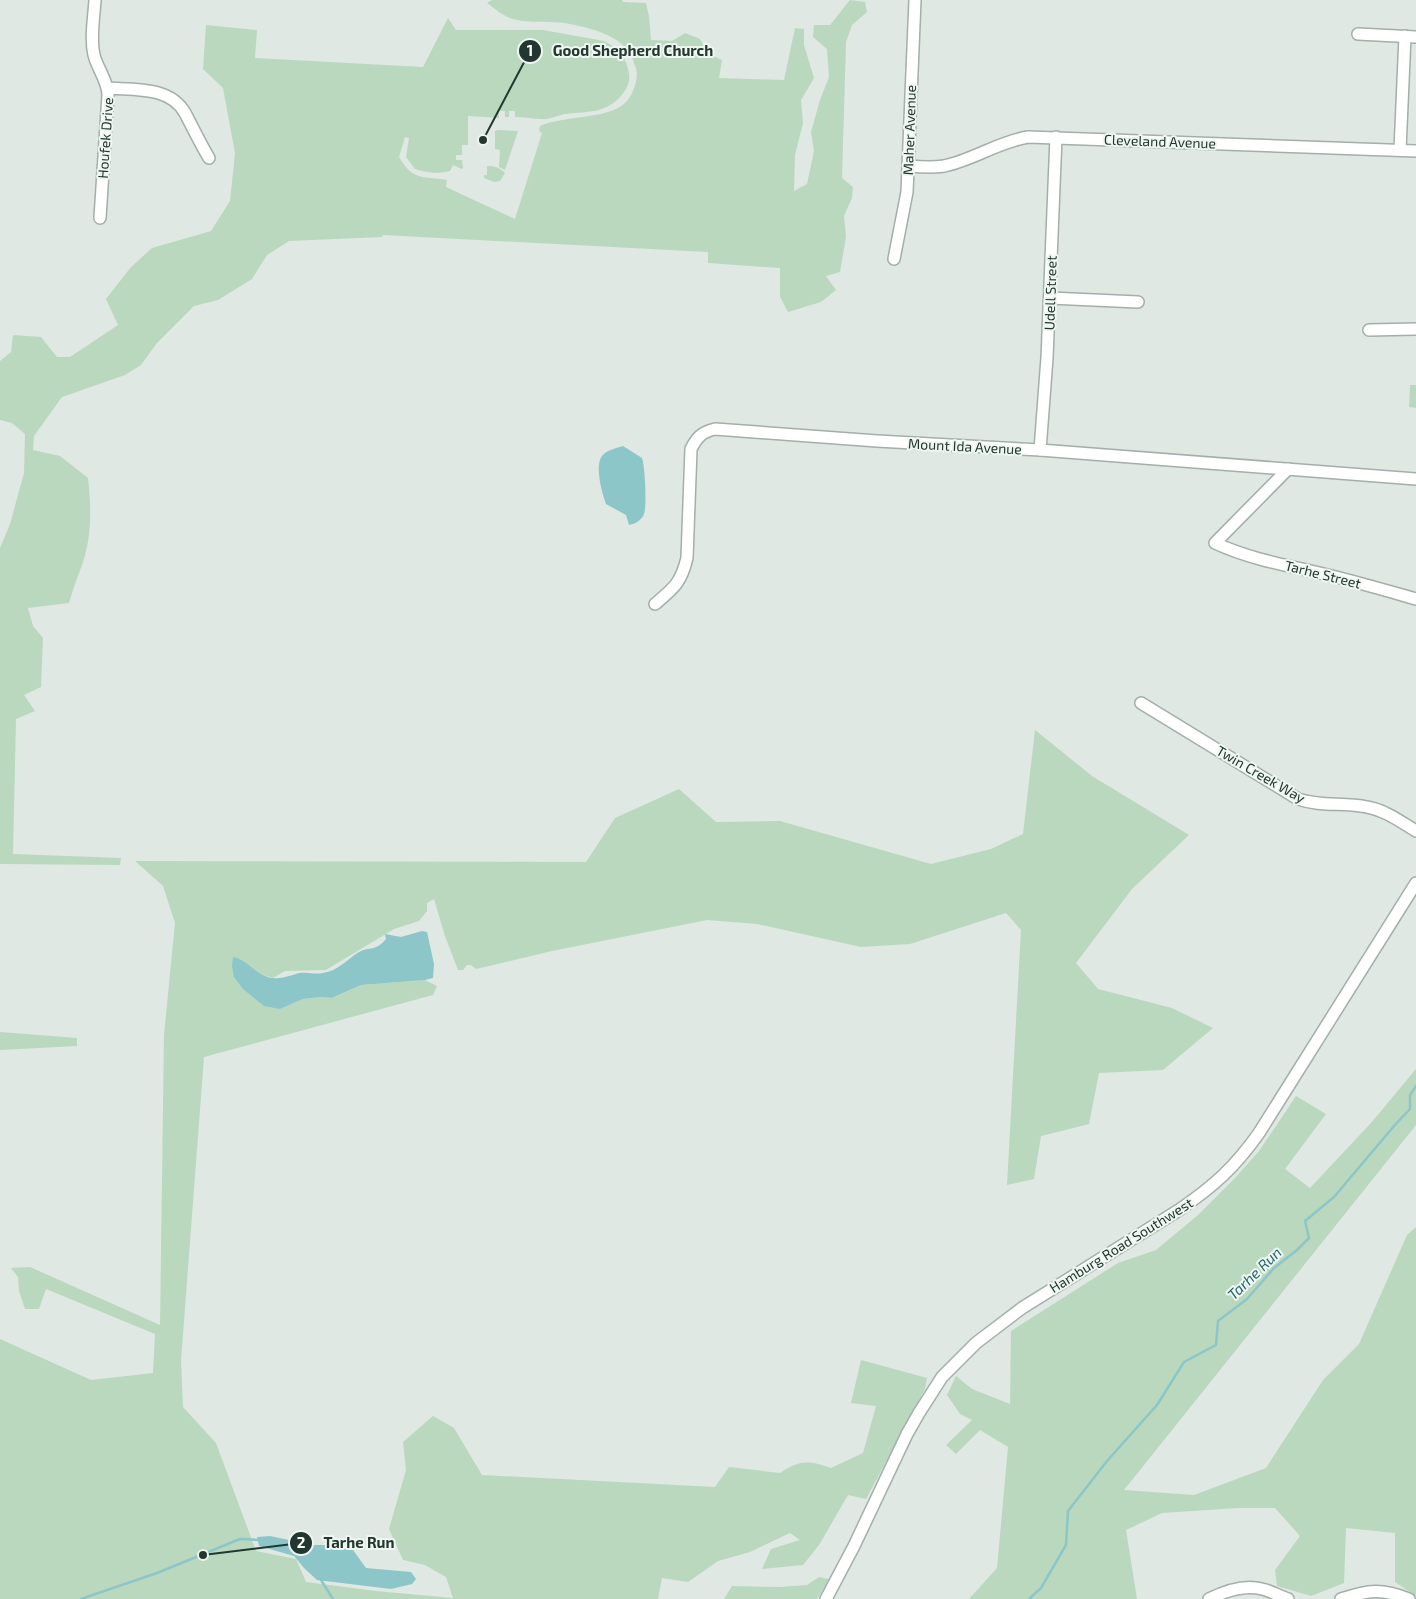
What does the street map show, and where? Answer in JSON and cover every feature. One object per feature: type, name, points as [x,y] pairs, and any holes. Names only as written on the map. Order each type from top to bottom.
[{"type":"street","name":"Houfek Drive","points":[[95,0],[93,53],[108,88],[100,218]]},
{"type":"street","name":"Maher Avenue","points":[[894,259],[907,192],[915,0]]},
{"type":"street","points":[[1358,34],[1411,36],[1400,150]]},
{"type":"street","points":[[108,88],[154,92],[172,99],[184,112],[209,158]]},
{"type":"street","name":"Cleveland Avenue","points":[[909,166],[942,166],[955,163],[1016,139],[1028,137],[1416,151]]},
{"type":"street","name":"Udell Street","points":[[1040,450],[1047,358],[1056,137]]},
{"type":"street","points":[[1050,298],[1138,302]]},
{"type":"street","points":[[1368,330],[1416,329]]},
{"type":"street","name":"Mount Ida Avenue","points":[[655,604],[676,586],[684,573],[688,558],[691,449],[696,439],[704,431],[715,429],[876,441],[1040,450],[1416,479]]},
{"type":"street","name":"Tarhe Street","points":[[1288,469],[1215,543],[1230,550],[1416,599]]},
{"type":"street","name":"Twin Creek Way","points":[[1141,702],[1298,799],[1315,804],[1360,806],[1375,809],[1416,831]]},
{"type":"street","name":"Hamburg Road Southwest","points":[[826,1599],[854,1546],[907,1434],[942,1377],[976,1343],[1022,1308],[1180,1210],[1228,1172],[1245,1154],[1259,1133],[1416,883]]},
{"type":"street","points":[[1209,1599],[1230,1590],[1251,1587],[1261,1588],[1288,1599]]},
{"type":"street","points":[[1341,1599],[1376,1590],[1394,1593],[1409,1599]]},
{"type":"green space","points":[[492,0],[622,0],[623,2],[646,3],[651,40],[672,41],[685,33],[700,39],[709,54],[722,60],[719,78],[784,80],[795,28],[804,29],[804,45],[814,78],[801,100],[803,123],[795,155],[794,191],[807,184],[814,151],[811,132],[829,77],[827,49],[813,37],[814,25],[830,25],[850,0],[865,2],[867,12],[852,25],[846,42],[842,178],[853,187],[852,198],[844,216],[846,237],[840,272],[826,276],[836,290],[821,302],[788,312],[780,297],[780,268],[708,263],[708,252],[383,235],[382,237],[289,241],[267,255],[252,279],[218,300],[194,306],[157,343],[141,365],[125,375],[62,397],[34,436],[33,450],[60,456],[88,478],[90,518],[87,549],[69,603],[28,608],[33,626],[43,638],[41,687],[24,695],[35,711],[16,719],[13,854],[121,858],[120,865],[0,864],[0,548],[10,524],[24,473],[25,434],[12,423],[0,420],[0,361],[11,352],[13,335],[41,337],[57,357],[70,357],[118,325],[106,299],[131,267],[152,248],[211,231],[230,201],[235,153],[223,88],[203,69],[206,25],[257,30],[255,58],[423,67],[448,18],[456,30],[543,30],[604,41],[609,44],[618,50],[624,58],[628,68],[629,79],[628,86],[624,92],[605,108],[545,119],[515,117],[515,111],[509,111],[509,117],[505,117],[505,111],[499,111],[499,118],[468,116],[468,145],[462,145],[462,155],[456,155],[456,160],[462,160],[463,168],[453,165],[450,171],[446,172],[432,173],[415,169],[406,157],[409,138],[405,137],[399,157],[404,165],[414,174],[447,180],[446,187],[515,219],[542,133],[539,131],[540,126],[561,120],[596,115],[617,108],[631,96],[637,72],[632,57],[625,47],[604,33],[570,24],[510,18],[487,3]]},
{"type":"green space","points":[[495,131],[518,131],[505,170],[499,167],[500,150],[495,149]]},
{"type":"green space","points":[[487,166],[497,167],[505,173],[500,181],[494,182],[484,178],[484,175],[487,175]]},
{"type":"green space","points":[[1410,385],[1416,385],[1416,408],[1409,407]]},
{"type":"green space","points":[[1035,730],[1092,776],[1189,835],[1132,889],[1076,963],[1098,989],[1172,1008],[1213,1028],[1163,1070],[1099,1073],[1089,1124],[1041,1136],[1034,1179],[1007,1185],[1021,930],[1006,913],[910,944],[861,947],[757,924],[707,920],[552,951],[476,969],[471,965],[467,965],[463,970],[458,970],[434,899],[427,903],[427,911],[419,921],[394,929],[326,970],[285,971],[273,978],[260,974],[249,965],[280,1009],[303,999],[333,998],[361,985],[425,980],[437,986],[433,995],[204,1057],[181,1361],[183,1407],[216,1443],[256,1551],[296,1559],[306,1582],[453,1598],[446,1577],[425,1565],[403,1560],[389,1529],[406,1470],[403,1442],[433,1416],[454,1428],[482,1475],[715,1487],[729,1467],[780,1473],[804,1463],[831,1468],[863,1453],[876,1406],[851,1403],[861,1360],[927,1378],[925,1389],[866,1499],[848,1495],[819,1545],[803,1565],[762,1569],[771,1549],[800,1540],[790,1533],[750,1552],[718,1561],[688,1582],[662,1578],[658,1599],[0,1599],[0,1339],[91,1380],[153,1373],[155,1334],[46,1289],[39,1309],[25,1309],[19,1291],[18,1277],[11,1268],[30,1267],[160,1325],[164,1035],[175,923],[163,886],[135,861],[586,862],[615,818],[679,789],[716,822],[780,821],[931,864],[991,849],[1023,834]]},
{"type":"green space","points":[[0,1032],[77,1038],[77,1046],[0,1050]]},
{"type":"green space","points":[[1416,1069],[1416,1125],[1124,1490],[1194,1495],[1266,1468],[1323,1380],[1359,1344],[1407,1235],[1416,1227],[1416,1596],[1395,1582],[1395,1533],[1346,1528],[1344,1583],[1311,1596],[1277,1586],[1275,1570],[1300,1536],[1275,1508],[1238,1508],[1162,1513],[1126,1530],[1137,1599],[969,1599],[997,1568],[1008,1447],[980,1430],[956,1454],[946,1445],[972,1420],[960,1414],[947,1395],[956,1376],[972,1389],[1010,1404],[1011,1331],[1118,1263],[1156,1250],[1198,1215],[1235,1178],[1259,1151],[1296,1096],[1326,1114],[1285,1169],[1310,1188],[1371,1123]]},
{"type":"green space","points":[[819,1577],[829,1579],[817,1599],[724,1599],[732,1586],[780,1587],[807,1585]]},
{"type":"water","points":[[623,446],[642,458],[645,477],[644,514],[634,524],[629,525],[626,515],[606,504],[599,470],[599,464],[604,454]]},
{"type":"water","points":[[422,931],[427,932],[434,964],[433,978],[425,980],[361,985],[332,998],[303,999],[280,1009],[264,1006],[243,989],[234,977],[233,957],[244,961],[262,975],[273,978],[299,973],[328,972],[338,968],[359,952],[379,946],[386,939],[385,934],[401,937]]},
{"type":"water","points":[[270,1536],[313,1545],[353,1550],[366,1568],[411,1572],[416,1579],[412,1584],[391,1589],[317,1580],[294,1556],[259,1546],[257,1537]]},
{"type":"waterway","name":"Tarhe Run","points":[[1029,1599],[1041,1588],[1066,1545],[1068,1511],[1107,1461],[1157,1405],[1184,1362],[1216,1345],[1218,1321],[1247,1299],[1274,1268],[1309,1238],[1305,1221],[1334,1197],[1410,1109],[1410,1095],[1416,1086]]},
{"type":"waterway","name":"Tarhe Run","points":[[81,1599],[157,1573],[240,1539],[259,1540]]},
{"type":"waterway","name":"Tarhe Run","points":[[321,1580],[333,1599]]},
{"type":"place","name":"Good Shepherd Church","points":[[483,140]]},
{"type":"place","name":"Tarhe Run","points":[[203,1555]]}]
